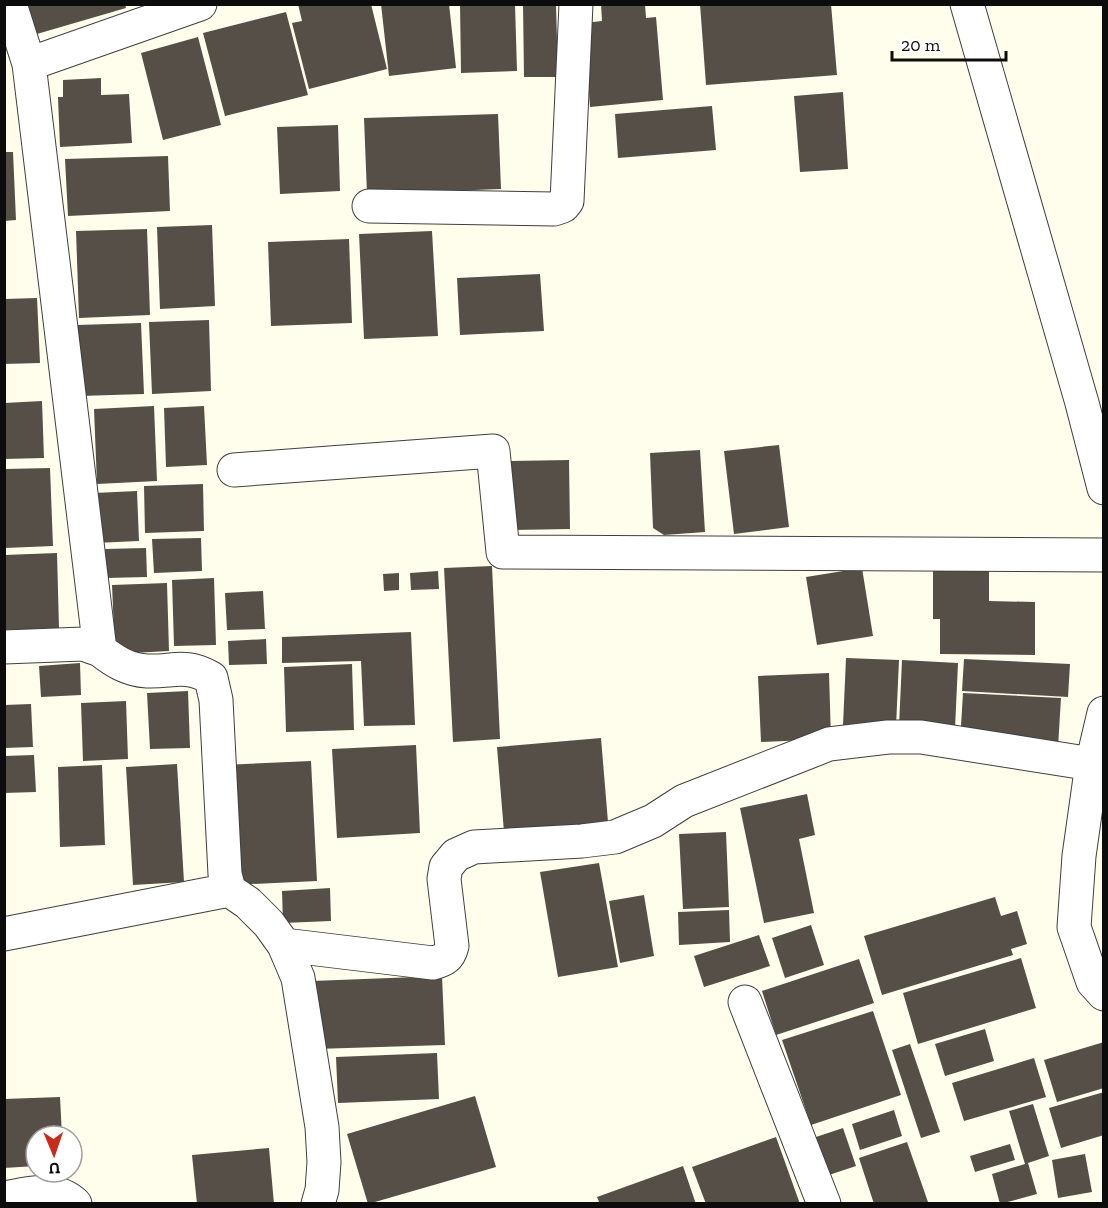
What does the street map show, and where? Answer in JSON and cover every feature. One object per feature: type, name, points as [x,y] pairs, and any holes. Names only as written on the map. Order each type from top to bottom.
[{"type":"street","points":[[10,4],[29,64],[100,650]]},
{"type":"street","points":[[29,64],[200,4]]},
{"type":"street","points":[[369,206],[554,209],[563,206],[567,201],[576,4]]},
{"type":"street","points":[[968,4],[1082,403],[1104,488]]},
{"type":"street","points":[[234,470],[493,451],[503,552],[1104,555]]},
{"type":"street","points":[[4,646],[82,644],[100,650],[116,663],[127,667],[146,671],[196,670],[211,678],[216,700],[225,874],[230,890],[248,903],[269,924],[284,945],[298,978],[321,1128],[324,1162],[322,1190],[318,1203]]},
{"type":"street","points":[[1104,713],[1092,764],[1079,856],[1074,927],[1093,982],[1104,994]]},
{"type":"street","points":[[284,945],[432,963],[444,960],[450,954],[452,946],[444,879],[446,867],[456,855],[474,847],[615,837],[653,821],[684,801],[829,744],[888,737],[921,737],[1092,764]]},
{"type":"street","points":[[4,934],[230,890]]},
{"type":"street","points":[[746,1002],[824,1203]]},
{"type":"street","points":[[4,1198],[44,1192],[67,1195],[75,1203]]},
{"type":"building","points":[[20,4],[125,4],[126,8],[30,36]]},
{"type":"building","points":[[298,4],[371,4],[387,69],[309,89],[292,23],[302,21]]},
{"type":"building","points":[[381,4],[449,4],[456,68],[389,76]]},
{"type":"building","points":[[460,4],[515,4],[517,71],[461,73]]},
{"type":"building","points":[[523,4],[556,4],[558,77],[524,77]]},
{"type":"building","points":[[601,4],[645,4],[646,18],[656,17],[663,100],[590,107],[584,23],[602,21]]},
{"type":"building","points":[[700,4],[831,4],[837,75],[706,85]]},
{"type":"building","points":[[286,12],[308,95],[225,116],[203,33]]},
{"type":"building","points":[[198,37],[221,125],[163,140],[141,53]]},
{"type":"building","points":[[101,78],[101,95],[129,94],[132,143],[60,147],[58,97],[63,97],[63,80]]},
{"type":"building","points":[[843,92],[848,169],[800,172],[794,96]]},
{"type":"building","points":[[712,106],[716,150],[618,158],[615,114]]},
{"type":"building","points":[[498,114],[501,189],[367,194],[364,118]]},
{"type":"building","points":[[338,125],[340,191],[280,194],[277,127]]},
{"type":"building","points":[[4,152],[13,152],[16,220],[4,221]]},
{"type":"building","points":[[168,156],[170,211],[68,216],[65,159]]},
{"type":"building","points":[[212,225],[215,306],[160,309],[157,227]]},
{"type":"building","points":[[147,229],[150,315],[79,318],[76,231]]},
{"type":"building","points":[[432,231],[438,336],[364,339],[359,234]]},
{"type":"building","points":[[349,239],[352,323],[271,326],[268,242]]},
{"type":"building","points":[[540,274],[544,331],[460,335],[457,278]]},
{"type":"building","points":[[37,298],[40,363],[4,364],[4,299]]},
{"type":"building","points":[[209,320],[211,391],[152,394],[149,322]]},
{"type":"building","points":[[141,323],[144,394],[80,396],[77,325]]},
{"type":"building","points":[[42,401],[44,458],[4,459],[4,403]]},
{"type":"building","points":[[154,406],[157,481],[97,484],[94,409]]},
{"type":"building","points":[[204,406],[207,465],[166,467],[164,408]]},
{"type":"building","points":[[779,445],[789,527],[734,534],[724,451]]},
{"type":"building","points":[[700,450],[705,532],[664,535],[653,528],[650,453]]},
{"type":"building","points":[[569,460],[570,529],[512,530],[511,461]]},
{"type":"building","points":[[50,468],[53,546],[5,548],[5,469]]},
{"type":"building","points":[[203,484],[204,531],[145,533],[144,486]]},
{"type":"building","points":[[137,491],[139,541],[95,543],[94,493]]},
{"type":"building","points":[[201,538],[202,571],[154,573],[152,539]]},
{"type":"building","points":[[146,548],[147,577],[106,578],[105,549]]},
{"type":"building","points":[[57,553],[59,628],[4,630],[4,555]]},
{"type":"building","points":[[492,566],[500,739],[453,742],[444,568]]},
{"type":"building","points":[[862,568],[873,636],[817,645],[806,577]]},
{"type":"building","points":[[933,568],[989,569],[989,601],[1035,602],[1035,655],[940,654],[940,619],[933,619]]},
{"type":"building","points":[[438,571],[439,589],[411,590],[410,573]]},
{"type":"building","points":[[399,573],[399,590],[384,591],[383,574]]},
{"type":"building","points":[[214,578],[216,645],[174,646],[172,580]]},
{"type":"building","points":[[167,583],[169,651],[115,654],[112,585]]},
{"type":"building","points":[[263,591],[265,629],[227,630],[225,593]]},
{"type":"building","points":[[411,632],[415,725],[364,726],[361,661],[282,663],[282,637]]},
{"type":"building","points":[[266,639],[267,664],[229,665],[228,641]]},
{"type":"building","points":[[846,658],[899,660],[896,727],[843,725]]},
{"type":"building","points":[[964,659],[1070,664],[1068,697],[962,691]]},
{"type":"building","points":[[902,660],[958,663],[955,729],[899,726]]},
{"type":"building","points":[[80,663],[81,695],[41,697],[39,666]]},
{"type":"building","points":[[352,664],[354,730],[286,732],[284,667]]},
{"type":"building","points":[[829,673],[831,739],[761,742],[758,676]]},
{"type":"building","points":[[188,691],[190,748],[150,749],[147,693]]},
{"type":"building","points":[[963,693],[1061,698],[1058,747],[960,742]]},
{"type":"building","points":[[126,701],[128,759],[83,761],[81,703]]},
{"type":"building","points":[[31,704],[33,747],[4,748],[4,705]]},
{"type":"building","points":[[601,738],[608,822],[504,832],[497,747]]},
{"type":"building","points":[[416,745],[420,833],[337,838],[332,749]]},
{"type":"building","points":[[34,755],[36,792],[4,793],[4,756]]},
{"type":"building","points":[[311,761],[317,881],[231,885],[224,765]]},
{"type":"building","points":[[177,764],[184,882],[133,885],[126,767]]},
{"type":"building","points":[[102,765],[105,845],[60,847],[58,767]]},
{"type":"building","points":[[807,794],[815,835],[799,839],[814,913],[764,923],[740,808]]},
{"type":"building","points":[[726,832],[729,907],[683,909],[679,834]]},
{"type":"building","points":[[599,863],[618,967],[558,977],[540,872]]},
{"type":"building","points":[[330,888],[331,921],[283,923],[282,891]]},
{"type":"building","points":[[644,895],[654,956],[620,963],[609,901]]},
{"type":"building","points":[[995,897],[1001,916],[1017,911],[1027,944],[1011,949],[1013,955],[882,995],[864,936]]},
{"type":"building","points":[[729,910],[730,942],[679,945],[678,912]]},
{"type":"building","points":[[811,925],[824,965],[785,978],[772,938]]},
{"type":"building","points":[[759,935],[770,966],[704,987],[694,956]]},
{"type":"building","points":[[1021,958],[1036,1008],[918,1044],[903,993]]},
{"type":"building","points":[[859,959],[874,1003],[776,1035],[762,991]]},
{"type":"building","points":[[442,976],[445,1045],[315,1049],[312,981]]},
{"type":"building","points":[[873,1011],[901,1095],[811,1125],[782,1040]]},
{"type":"building","points":[[985,1029],[994,1061],[945,1076],[935,1044]]},
{"type":"building","points":[[1104,1042],[1104,1088],[1057,1102],[1044,1060]]},
{"type":"building","points":[[910,1044],[940,1132],[921,1138],[892,1050]]},
{"type":"building","points":[[437,1053],[439,1099],[338,1103],[336,1057]]},
{"type":"building","points":[[1034,1058],[1046,1097],[964,1121],[952,1083]]},
{"type":"building","points":[[1104,1092],[1104,1135],[1061,1148],[1049,1108]]},
{"type":"building","points":[[475,1096],[496,1167],[368,1204],[347,1134]]},
{"type":"building","points":[[60,1097],[61,1124],[24,1124],[24,1167],[4,1168],[4,1099]]},
{"type":"building","points":[[1033,1104],[1049,1156],[1028,1163],[1037,1194],[1000,1204],[992,1174],[1025,1164],[1009,1111]]},
{"type":"building","points":[[894,1110],[902,1136],[860,1150],[852,1124]]},
{"type":"building","points":[[843,1128],[856,1166],[820,1178],[807,1140]]},
{"type":"building","points":[[776,1137],[800,1204],[706,1204],[692,1167]]},
{"type":"building","points":[[907,1142],[928,1202],[874,1204],[859,1158]]},
{"type":"building","points":[[1010,1144],[1015,1160],[975,1172],[970,1156]]},
{"type":"building","points":[[269,1148],[274,1204],[197,1204],[192,1155]]},
{"type":"building","points":[[1085,1154],[1092,1192],[1058,1198],[1052,1160]]},
{"type":"building","points":[[683,1166],[696,1204],[600,1204],[597,1197]]}]
